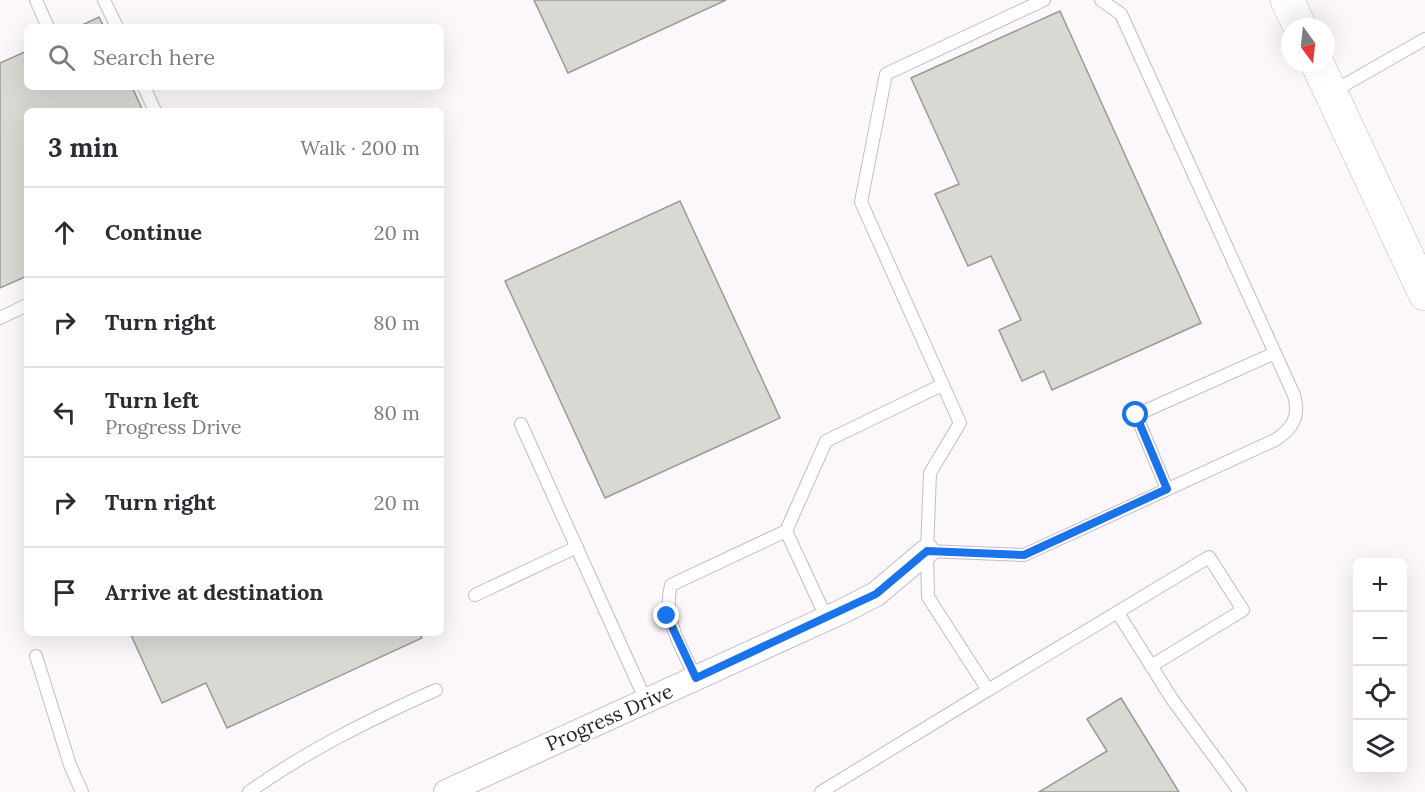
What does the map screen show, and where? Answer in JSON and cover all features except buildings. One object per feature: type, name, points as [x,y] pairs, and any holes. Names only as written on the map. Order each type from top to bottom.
[{"type":"street","points":[[1287,0],[1296,18]]},
{"type":"street","points":[[1321,72],[1425,294]]},
{"type":"street","name":"Progress Drive","points":[[446,792],[876,594],[927,551]]},
{"type":"lane","points":[[36,0],[47,24]]},
{"type":"lane","points":[[104,0],[116,24]]},
{"type":"lane","points":[[988,690],[928,597],[930,473],[960,423],[861,202],[886,74],[1044,0]]},
{"type":"lane","points":[[927,551],[1024,555],[1275,440],[1292,427],[1298,407],[1275,353],[1121,14],[1101,0]]},
{"type":"lane","points":[[1331,93],[1425,39]]},
{"type":"lane","points":[[145,90],[154,108]]},
{"type":"lane","points":[[0,318],[24,306]]},
{"type":"lane","points":[[1167,489],[1136,415],[1275,353]]},
{"type":"lane","points":[[696,678],[667,616],[667,601],[671,585],[786,531],[826,441],[942,385]]},
{"type":"lane","points":[[521,424],[646,701]]},
{"type":"lane","points":[[786,531],[826,619]]},
{"type":"lane","points":[[475,595],[577,548]]},
{"type":"lane","points":[[822,792],[1209,557],[1243,610],[1151,666]]},
{"type":"lane","points":[[1118,613],[1151,666],[1240,792]]},
{"type":"lane","points":[[36,656],[70,765],[82,792]]},
{"type":"lane","points":[[249,792],[310,752],[374,718],[436,690]]},
{"type":"route","points":[[667,616],[696,678],[876,594],[927,551],[989,552],[1002,556],[1024,555],[1167,489],[1136,415]]}]
